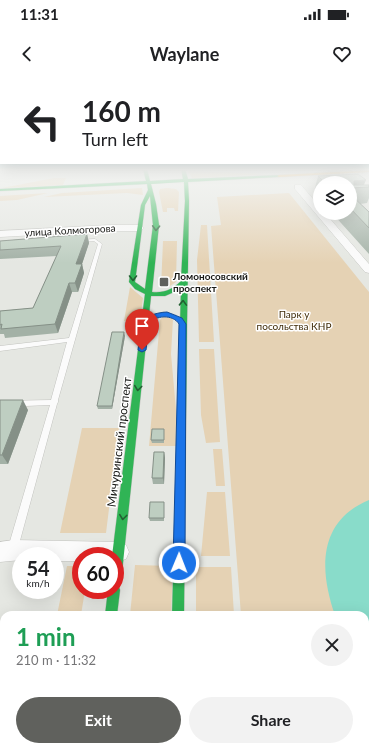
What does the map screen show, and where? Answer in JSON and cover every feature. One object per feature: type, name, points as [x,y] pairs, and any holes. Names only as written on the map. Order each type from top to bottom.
[{"type":"main road","points":[[140,200],[140,228],[132,282],[136,288],[149,293],[169,293],[179,288],[184,282]]},
{"type":"main road","name":"Мичуринский проспект","points":[[120,547],[156,225],[153,200]]},
{"type":"main road","points":[[178,611],[183,324],[187,201]]},
{"type":"main road","points":[[111,611],[113,599]]},
{"type":"street","points":[[326,220],[369,270]]},
{"type":"street","name":"улица Колмогорова","points":[[0,234],[109,228],[140,228]]},
{"type":"street","points":[[6,551],[72,552]]},
{"type":"lane","points":[[6,551],[55,402],[71,340],[100,244],[95,240],[71,242]]},
{"type":"lane","points":[[145,324],[152,317],[167,314],[176,317],[183,324]]},
{"type":"lane","points":[[0,349],[71,340]]},
{"type":"lane","points":[[0,404],[55,402]]},
{"type":"green space","points":[[161,200],[179,200],[178,211],[175,211],[174,208],[167,208],[167,212],[163,212]]},
{"type":"green space","name":"Парк у посольства КНР","points":[[217,200],[295,200],[369,292],[369,611],[241,611],[211,226],[221,225]]},
{"type":"green space","points":[[201,225],[207,225],[214,342],[199,342],[197,260]]},
{"type":"green space","points":[[163,241],[177,241],[176,282],[170,286],[161,288]]},
{"type":"green space","points":[[130,287],[143,298],[140,321],[124,321]]},
{"type":"green space","points":[[163,316],[168,316],[173,319],[171,354],[176,410],[177,446],[149,446],[160,320]]},
{"type":"green space","points":[[199,349],[214,349],[220,442],[206,443],[201,415]]},
{"type":"green space","points":[[82,428],[119,428],[106,533],[60,533]]},
{"type":"green space","points":[[213,449],[222,449],[225,486],[216,486]]},
{"type":"green space","points":[[207,492],[225,492],[230,556],[201,556]]},
{"type":"green space","points":[[135,565],[173,566],[171,611],[130,611]]},
{"type":"green space","points":[[67,566],[72,566],[72,599],[84,599],[82,611],[58,611],[60,599],[64,599],[64,581]]},
{"type":"green space","points":[[196,567],[231,567],[234,611],[196,611]]},
{"type":"shaded area","points":[[369,500],[369,611],[334,611],[326,581],[325,564],[327,548],[332,534],[340,520],[352,509]]},
{"type":"building","points":[[357,201],[369,212],[369,228],[357,215]]},
{"type":"building","points":[[87,234],[76,264],[82,264],[75,283],[69,283],[55,324],[1,329],[2,324],[0,325],[0,311],[33,308],[61,246],[0,250],[0,241]]},
{"type":"building","points":[[112,332],[124,332],[112,406],[97,406]]},
{"type":"building","points":[[0,400],[23,400],[2,455],[0,455]]},
{"type":"building","points":[[152,429],[164,429],[164,440],[151,440]]},
{"type":"building","points":[[154,452],[164,452],[163,478],[152,478]]},
{"type":"building","points":[[150,502],[164,502],[164,518],[149,518]]},
{"type":"traffic: fast","points":[[145,200],[143,205],[132,282],[137,287],[151,294],[165,294],[179,288],[184,282]]},
{"type":"traffic: fast","points":[[119,547],[156,225],[153,200]]},
{"type":"traffic: fast","points":[[178,611],[183,324],[187,200]]},
{"type":"traffic: fast","points":[[111,611],[113,599]]},
{"type":"place","name":"Ломоносовский проспект","points":[[164,282]]},
{"type":"route","points":[[142,350],[145,324],[148,319],[157,315],[167,314],[180,319],[183,324],[179,563]]}]
